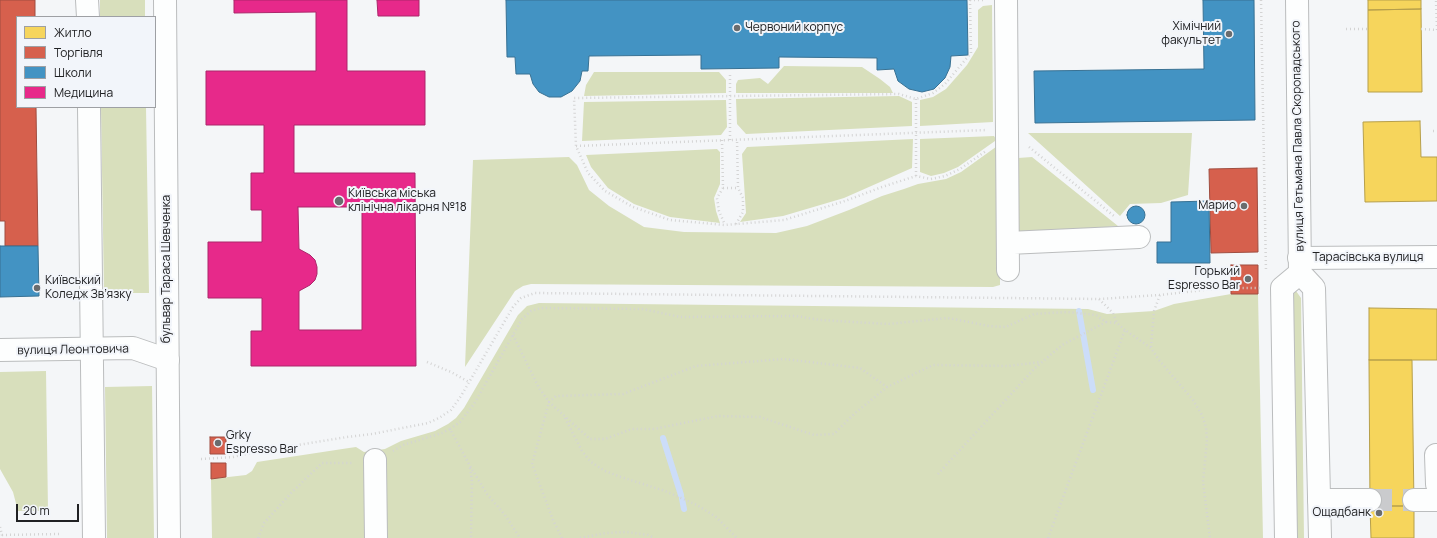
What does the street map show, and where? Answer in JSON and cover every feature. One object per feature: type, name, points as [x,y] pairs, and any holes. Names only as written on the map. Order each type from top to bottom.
[{"type":"main road","points":[[87,0],[88,16]]},
{"type":"main road","name":"бульвар Тараса Шевченка","points":[[165,0],[169,538]]},
{"type":"main road","points":[[1006,0],[1008,270]]},
{"type":"main road","name":"вулиця Гетьмана Павла Скоропадського","points":[[1296,0],[1299,265]]},
{"type":"main road","points":[[89,108],[94,538]]},
{"type":"main road","points":[[1008,242],[1139,237]]},
{"type":"main road","name":"Тарасівська вулиця","points":[[1299,265],[1437,257]]},
{"type":"main road","points":[[1286,538],[1282,288],[1299,265],[1314,288],[1320,538]]},
{"type":"main road","name":"вулиця Леонтовича","points":[[0,350],[133,348],[168,360]]},
{"type":"main road","points":[[1436,455],[1437,484]]},
{"type":"main road","points":[[375,460],[376,538]]},
{"type":"main road","points":[[1319,500],[1370,500]]},
{"type":"main road","points":[[1414,500],[1437,500]]},
{"type":"path","points":[[983,0],[970,0],[971,53],[945,84],[933,93],[916,99],[899,94],[574,98],[576,146],[588,173],[606,191],[633,207],[670,220],[736,225],[784,220],[845,201],[916,176],[931,179],[945,176],[960,169],[997,144],[1007,129]]},
{"type":"path","points":[[1260,0],[1266,280]]},
{"type":"path","points":[[1421,29],[1437,30],[1436,0]]},
{"type":"path","points":[[1346,29],[1368,29]]},
{"type":"path","points":[[730,74],[730,140]]},
{"type":"path","points":[[916,99],[916,176]]},
{"type":"path","points":[[576,146],[1007,129],[1139,237]]},
{"type":"path","points":[[722,140],[723,188],[718,198],[719,211],[725,225]]},
{"type":"path","points":[[736,225],[743,212],[743,198],[738,188],[737,140]]},
{"type":"path","points":[[723,188],[738,188]]},
{"type":"path","points":[[201,459],[233,457],[255,452],[372,434],[428,422],[439,418],[451,410],[513,307],[521,298],[535,293],[1099,299],[1160,295],[1221,288],[1258,288]]},
{"type":"path","points":[[1151,348],[1154,311],[1160,295]]},
{"type":"path","points":[[1099,299],[1113,313],[1117,323],[1151,348],[1193,400],[1202,415],[1206,427],[1207,440],[1203,482],[1210,538]]},
{"type":"path","points":[[258,538],[264,523],[292,492],[322,463],[368,463],[403,445],[450,429],[460,422],[474,404],[522,319],[530,311],[541,308],[642,309],[681,316],[796,316],[820,320],[888,324],[948,318],[988,326],[1006,327],[1034,314],[1067,312],[1096,315],[1106,322],[1117,323]]},
{"type":"path","points":[[938,474],[1041,362],[1062,345],[1106,322]]},
{"type":"path","points":[[1048,538],[1125,330]]},
{"type":"path","points":[[513,335],[538,388],[550,402],[590,439],[605,438],[632,429],[654,429],[718,416],[760,417],[814,435],[834,434],[854,414],[887,387],[933,365],[1008,366],[1041,362]]},
{"type":"path","points":[[562,538],[532,464],[550,402],[556,396],[623,394],[696,366],[784,359],[860,368],[887,387]]},
{"type":"path","points":[[427,362],[451,372],[469,382]]},
{"type":"path","points":[[564,415],[582,451],[591,462],[605,471],[665,491],[697,505],[716,517],[737,538]]},
{"type":"path","points":[[450,429],[487,494],[505,515],[520,538]]},
{"type":"path","points":[[470,466],[472,481],[471,538]]},
{"type":"path","points":[[0,527],[1,536],[59,534]]},
{"type":"path","points":[[580,538],[606,533],[627,532],[648,535],[654,538]]},
{"type":"green space","points":[[100,0],[145,0],[145,16],[100,16]]},
{"type":"green space","points":[[992,5],[993,122],[920,126],[920,100],[933,97],[946,89],[967,65],[978,47],[978,10],[983,6]]},
{"type":"green space","points":[[784,66],[862,67],[890,87],[893,93],[736,93],[736,84],[738,80],[760,78],[768,84]]},
{"type":"green space","points":[[594,72],[719,72],[726,80],[726,93],[584,96],[586,85]]},
{"type":"green space","points":[[899,96],[912,102],[912,126],[746,134],[737,124],[736,99]]},
{"type":"green space","points":[[726,100],[727,127],[721,135],[582,141],[584,102]]},
{"type":"green space","points":[[101,108],[146,108],[149,293],[104,293]]},
{"type":"green space","points":[[1028,133],[1192,133],[1188,195],[1161,203],[1130,204],[1120,216]]},
{"type":"green space","points":[[994,136],[996,139],[995,141],[958,167],[944,173],[931,176],[920,172],[920,139]]},
{"type":"green space","points":[[913,139],[912,168],[844,198],[783,216],[740,222],[746,213],[742,154],[747,147]]},
{"type":"green space","points":[[1000,144],[1000,285],[993,287],[531,284],[523,286],[515,291],[465,367],[473,160],[569,157],[577,165],[589,190],[609,206],[644,227],[684,232],[776,233],[807,226],[882,196],[918,184],[946,179],[961,172]]},
{"type":"green space","points":[[717,149],[720,152],[720,184],[714,198],[720,223],[670,217],[634,204],[608,188],[591,167],[586,155]]},
{"type":"green space","points":[[1032,157],[1118,226],[1018,234],[1018,158]]},
{"type":"green space","points":[[1296,291],[1301,298],[1304,538],[1293,538],[1291,297]]},
{"type":"green space","points":[[1231,294],[1258,294],[1263,538],[212,538],[211,479],[246,475],[252,471],[257,462],[356,447],[364,452],[385,449],[401,441],[435,431],[456,418],[464,408],[518,315],[527,306],[539,303],[1088,309],[1107,314],[1154,311],[1174,304]]},
{"type":"green space","points":[[46,371],[48,511],[18,511],[13,492],[0,469],[0,372]]},
{"type":"green space","points":[[152,386],[154,538],[107,538],[105,387]]},
{"type":"building: Житло","points":[[1368,0],[1421,0],[1421,9],[1368,10]]},
{"type":"building: Житло","points":[[1421,9],[1422,92],[1368,92],[1368,10]]},
{"type":"building: Житло","points":[[1420,121],[1421,157],[1437,157],[1437,201],[1365,202],[1363,122]]},
{"type":"building: Житло","points":[[1369,308],[1437,309],[1437,360],[1369,360]]},
{"type":"building: Житло","points":[[1369,360],[1412,360],[1414,506],[1370,506]]},
{"type":"building: Житло","points":[[1370,506],[1414,506],[1414,538],[1371,538]]},
{"type":"building: Торгівля","points":[[0,0],[35,0],[35,16],[16,16],[16,108],[36,108],[38,246],[5,246],[5,221],[0,221]]},
{"type":"building: Торгівля","points":[[1257,168],[1258,252],[1211,253],[1209,169]]},
{"type":"building: Торгівля","points":[[1231,265],[1258,265],[1258,294],[1231,294]]},
{"type":"building: Торгівля","points":[[210,437],[226,437],[226,454],[210,454]]},
{"type":"building: Торгівля","points":[[211,463],[226,463],[226,477],[211,479]]},
{"type":"building: Школи","name":"Червоний корпус","points":[[506,0],[967,0],[968,55],[951,56],[950,67],[945,78],[934,89],[922,92],[909,89],[898,81],[894,69],[877,70],[877,58],[779,57],[779,68],[701,69],[701,55],[589,56],[588,71],[582,71],[580,81],[572,91],[561,97],[549,97],[539,92],[533,84],[530,74],[516,74],[515,57],[507,57]]},
{"type":"building: Школи","name":"Хімічний факультет","points":[[1203,0],[1254,0],[1255,120],[1035,123],[1034,71],[1204,69]]},
{"type":"building: Школи","points":[[1209,201],[1210,263],[1157,263],[1157,242],[1171,242],[1171,202]]},
{"type":"building: Школи","points":[[1136,206],[1142,209],[1145,215],[1142,221],[1136,224],[1130,221],[1127,215],[1130,209]]},
{"type":"building: Школи","name":"Київський Коледж Зв’язку","points":[[0,246],[38,246],[39,296],[0,297]]},
{"type":"building: Медицина","points":[[234,0],[347,0],[347,71],[425,71],[425,125],[294,125],[294,173],[415,173],[416,366],[251,366],[251,331],[262,331],[262,298],[208,298],[208,242],[262,242],[262,210],[251,210],[251,173],[264,173],[264,125],[206,125],[206,71],[316,71],[316,12],[234,13]],"holes":[[[298,207],[362,207],[362,330],[299,330],[299,291],[310,285],[315,280],[317,267],[315,260],[310,255],[299,249]]]},
{"type":"building: Медицина","points":[[377,0],[419,0],[419,16],[378,16]]},
{"type":"waterway","points":[[1079,311],[1093,390]]},
{"type":"waterway","points":[[663,438],[681,495]]},
{"type":"waterway","points":[[682,499],[684,509]]},
{"type":"tunnel","points":[[1370,500],[1414,500]]},
{"type":"place","name":"Червоний корпус","points":[[737,28]]},
{"type":"place","name":"Хімічний факультет","points":[[1229,34]]},
{"type":"place","name":"Київська міська клінічна лікарня №18","points":[[339,201]]},
{"type":"place","name":"Марио","points":[[1244,206]]},
{"type":"place","name":"Горький Espresso Bar","points":[[1248,279]]},
{"type":"place","name":"Київський Коледж Зв’язку","points":[[37,288]]},
{"type":"place","name":"Grky Espresso Bar","points":[[218,443]]},
{"type":"place","name":"Ощадбанк","points":[[1379,513]]}]
